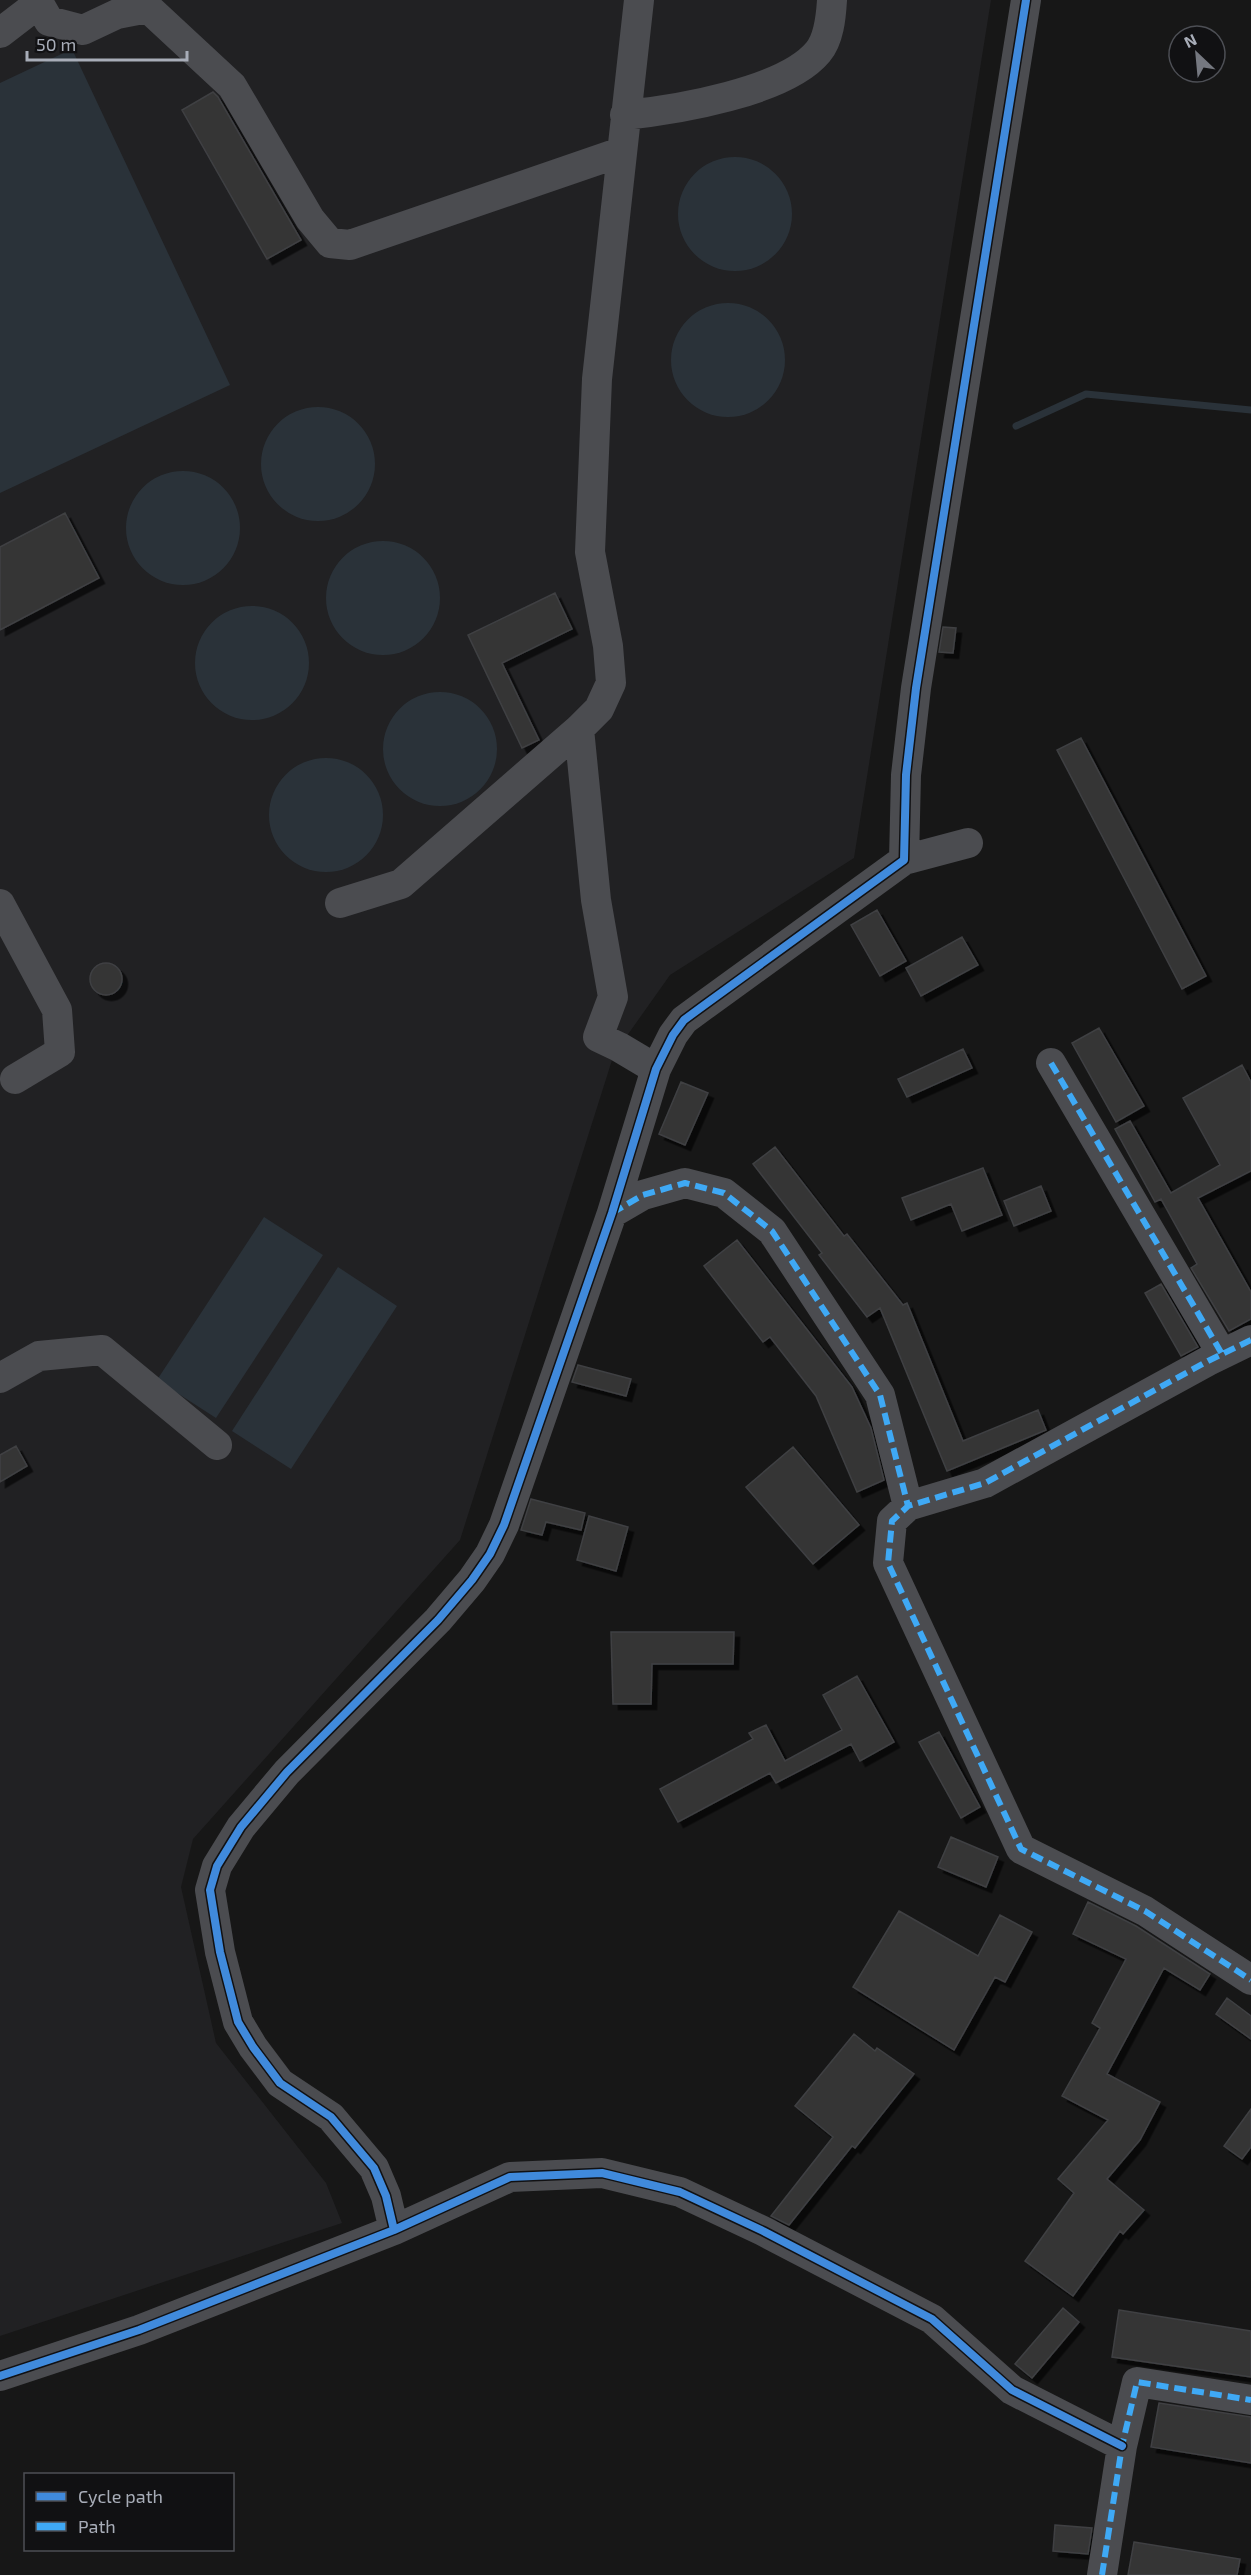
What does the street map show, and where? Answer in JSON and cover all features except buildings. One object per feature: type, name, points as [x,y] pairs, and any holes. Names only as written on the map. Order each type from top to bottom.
[{"type":"street","points":[[340,903],[401,884],[579,729],[599,709],[611,683],[608,646],[590,552],[597,379],[639,0]]},
{"type":"street","points":[[625,115],[668,111],[708,102],[767,83],[805,66],[820,50],[831,21],[832,0]]},
{"type":"street","points":[[904,860],[906,776],[916,688],[1026,0]]},
{"type":"street","points":[[0,33],[38,2],[49,21],[83,30],[117,14],[148,8],[232,86],[310,219],[330,243],[350,245],[621,152]]},
{"type":"street","points":[[579,729],[596,900],[613,997],[598,1037],[620,1047],[656,1069]]},
{"type":"street","points":[[394,2230],[386,2196],[374,2168],[331,2116],[280,2083],[253,2047],[238,2022],[220,1952],[210,1890],[217,1866],[241,1827],[287,1772],[438,1620],[472,1580],[490,1554],[504,1525],[612,1214],[656,1069],[684,1020],[904,860],[968,843]]},
{"type":"street","points":[[0,904],[57,1010],[60,1052],[15,1079]]},
{"type":"street","points":[[1051,1062],[1222,1354]]},
{"type":"street","points":[[612,1214],[643,1195],[685,1183],[724,1193],[772,1231],[880,1395],[908,1506]]},
{"type":"street","points":[[1251,1340],[985,1483],[908,1506],[892,1521],[888,1563],[1021,1849],[1145,1911],[1251,1980]]},
{"type":"street","points":[[0,1378],[39,1356],[102,1350],[217,1445]]},
{"type":"street","points":[[0,2376],[139,2330],[394,2230],[510,2176],[602,2173],[680,2192],[763,2231],[932,2319],[1011,2390],[1122,2446]]},
{"type":"street","points":[[1102,2575],[1122,2446],[1137,2382],[1251,2400]]},
{"type":"shaded area","points":[[0,0],[991,0],[854,858],[670,975],[619,1047],[613,1057],[460,1540],[193,1839],[181,1887],[216,2043],[326,2183],[342,2223],[0,2336]]},
{"type":"shaded area","points":[[72,49],[230,385],[0,493],[0,83]]},
{"type":"shaded area","points":[[735,157],[757,162],[775,174],[787,192],[792,214],[787,236],[775,254],[757,266],[735,271],[713,266],[695,254],[683,236],[678,214],[683,192],[695,174],[713,162]]},
{"type":"shaded area","points":[[728,303],[750,308],[768,320],[780,338],[785,360],[780,382],[768,400],[750,412],[728,417],[706,412],[688,400],[676,382],[671,360],[676,338],[688,320],[706,308]]},
{"type":"shaded area","points":[[318,407],[340,412],[358,424],[370,442],[375,464],[370,486],[358,504],[340,516],[318,521],[296,516],[278,504],[266,486],[261,464],[266,442],[278,424],[296,412]]},
{"type":"shaded area","points":[[183,471],[205,476],[223,488],[235,506],[240,528],[235,550],[223,568],[205,580],[183,585],[161,580],[143,568],[131,550],[126,528],[131,506],[143,488],[161,476]]},
{"type":"shaded area","points":[[383,541],[405,546],[423,558],[435,576],[440,598],[435,620],[423,638],[405,650],[383,655],[361,650],[343,638],[331,620],[326,598],[331,576],[343,558],[361,546]]},
{"type":"shaded area","points":[[252,606],[274,611],[292,623],[304,641],[309,663],[304,685],[292,703],[274,715],[252,720],[230,715],[212,703],[200,685],[195,663],[200,641],[212,623],[230,611]]},
{"type":"shaded area","points":[[440,692],[462,697],[480,709],[492,727],[497,749],[492,771],[480,789],[462,801],[440,806],[418,801],[400,789],[388,771],[383,749],[388,727],[400,709],[418,697]]},
{"type":"shaded area","points":[[326,758],[348,763],[366,775],[378,793],[383,815],[378,837],[366,855],[348,867],[326,872],[304,867],[286,855],[274,837],[269,815],[274,793],[286,775],[304,763]]},
{"type":"shaded area","points":[[264,1217],[323,1255],[216,1418],[157,1380]]},
{"type":"shaded area","points":[[338,1267],[397,1306],[291,1469],[232,1431]]},
{"type":"waterway","points":[[1016,426],[1086,394],[1251,410]]},
{"type":"marked path","points":[[1051,1063],[1222,1354]]},
{"type":"marked path","points":[[612,1213],[643,1195],[685,1183],[724,1193],[772,1231],[880,1395],[908,1506]]},
{"type":"marked path","points":[[1251,1340],[1208,1361],[985,1483],[908,1506],[892,1521],[888,1563],[1021,1849],[1145,1911],[1251,1980]]},
{"type":"marked path","points":[[1102,2575],[1122,2446],[1137,2382],[1251,2400]]},
{"type":"cycle path","points":[[394,2230],[386,2196],[374,2168],[331,2117],[280,2083],[253,2047],[238,2022],[220,1952],[210,1890],[217,1866],[241,1827],[287,1772],[438,1620],[472,1580],[490,1554],[504,1525],[612,1213],[656,1069],[673,1035],[684,1020],[904,860],[906,775],[916,688],[1026,0]]},
{"type":"cycle path","points":[[0,2376],[139,2330],[394,2230],[510,2177],[602,2173],[680,2192],[763,2231],[932,2319],[1012,2390],[1122,2446]]}]
